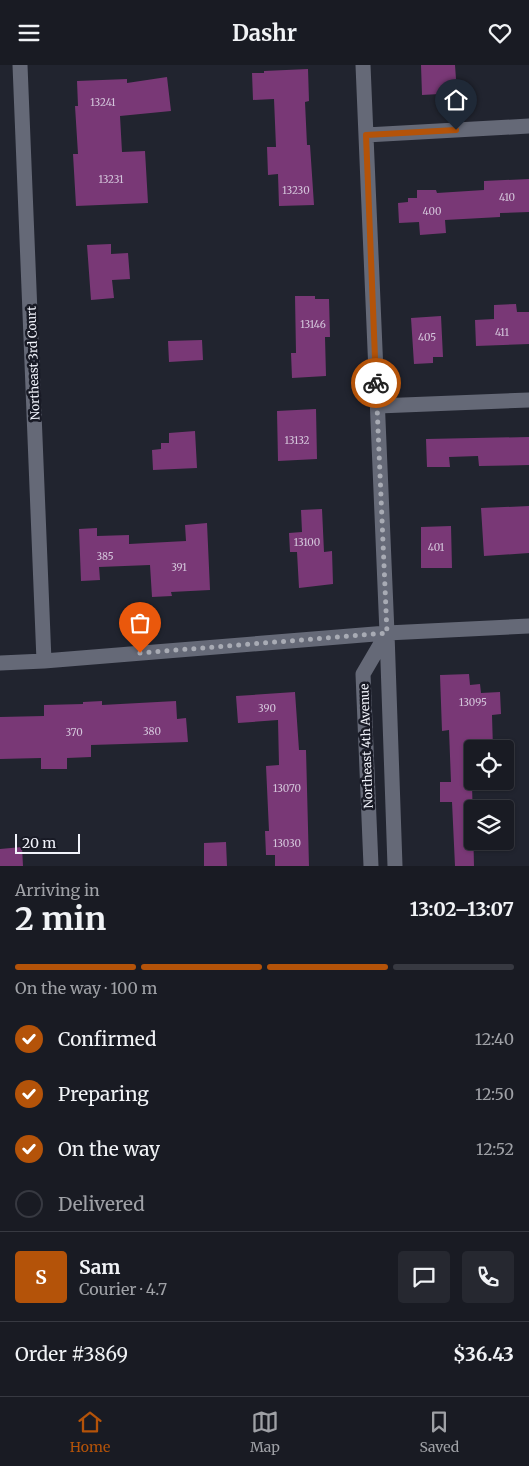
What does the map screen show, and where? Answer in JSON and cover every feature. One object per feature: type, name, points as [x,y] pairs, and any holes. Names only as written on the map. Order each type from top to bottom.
[{"type":"street","name":"Northeast 3rd Court","points":[[20,65],[44,661]]},
{"type":"street","name":"Northeast 4th Avenue","points":[[363,65],[395,866]]},
{"type":"street","points":[[366,135],[529,126]]},
{"type":"street","points":[[378,406],[529,400]]},
{"type":"street","points":[[0,663],[387,633],[529,626]]},
{"type":"street","name":"Northeast 4th Avenue","points":[[371,866],[363,674],[387,633]]},
{"type":"building","points":[[421,65],[455,65],[457,93],[422,95]]},
{"type":"building","points":[[308,69],[309,101],[305,102],[307,145],[310,145],[314,205],[279,206],[278,174],[268,175],[267,147],[276,147],[274,99],[253,100],[252,73]]},
{"type":"building","points":[[167,77],[171,111],[120,116],[122,152],[145,151],[148,203],[76,206],[73,154],[78,154],[75,106],[78,106],[77,81],[127,79],[127,83]]},
{"type":"building","points":[[529,179],[529,212],[500,213],[500,217],[445,220],[446,233],[420,235],[419,222],[399,223],[398,203],[408,202],[408,198],[417,198],[417,190],[436,190],[437,193],[484,190],[484,181]]},
{"type":"building","points":[[111,244],[111,254],[128,253],[130,279],[112,280],[114,298],[91,300],[87,245]]},
{"type":"building","points":[[295,296],[315,296],[315,299],[329,299],[330,337],[325,337],[326,376],[292,378],[291,353],[296,353]]},
{"type":"building","points":[[516,304],[517,312],[529,312],[529,344],[476,346],[475,320],[494,319],[494,305]]},
{"type":"building","points":[[441,316],[443,357],[433,357],[433,363],[414,364],[411,318]]},
{"type":"building","points":[[202,340],[203,360],[169,362],[168,341]]},
{"type":"building","points":[[316,409],[317,459],[278,461],[277,411]]},
{"type":"building","points":[[195,431],[197,468],[153,470],[152,450],[161,449],[161,443],[169,443],[169,433]]},
{"type":"building","points":[[529,437],[529,465],[479,466],[478,456],[449,457],[450,467],[427,467],[426,439]]},
{"type":"building","points":[[529,506],[529,553],[484,556],[481,508]]},
{"type":"building","points":[[322,509],[324,552],[332,551],[333,584],[299,588],[297,552],[290,552],[289,533],[302,532],[301,510]]},
{"type":"building","points":[[207,523],[210,590],[171,592],[172,596],[152,597],[150,565],[99,567],[100,580],[81,581],[79,529],[97,528],[97,536],[129,535],[129,544],[186,541],[185,525]]},
{"type":"building","points":[[451,526],[452,568],[421,568],[421,527]]},
{"type":"building","points":[[469,674],[470,685],[480,684],[481,693],[500,692],[501,714],[492,715],[493,740],[464,740],[464,790],[472,790],[472,800],[464,800],[464,850],[474,850],[474,866],[455,866],[452,802],[440,802],[440,782],[451,782],[449,730],[442,731],[440,675]]},
{"type":"building","points":[[295,692],[299,750],[306,750],[309,866],[275,866],[275,855],[266,855],[265,831],[269,831],[266,766],[279,765],[278,720],[238,723],[236,696]]},
{"type":"building","points":[[102,701],[102,705],[176,701],[177,719],[186,718],[188,742],[91,745],[91,757],[67,758],[67,769],[41,769],[41,758],[0,759],[0,717],[44,716],[44,705],[83,704],[83,702]]},
{"type":"building","points":[[226,842],[227,866],[204,866],[204,843]]},
{"type":"building","points":[[22,847],[23,866],[0,866],[0,849]]},
{"type":"way so far","points":[[140,653],[387,633],[376,383]]},
{"type":"route","points":[[376,383],[366,135],[456,130]]}]
